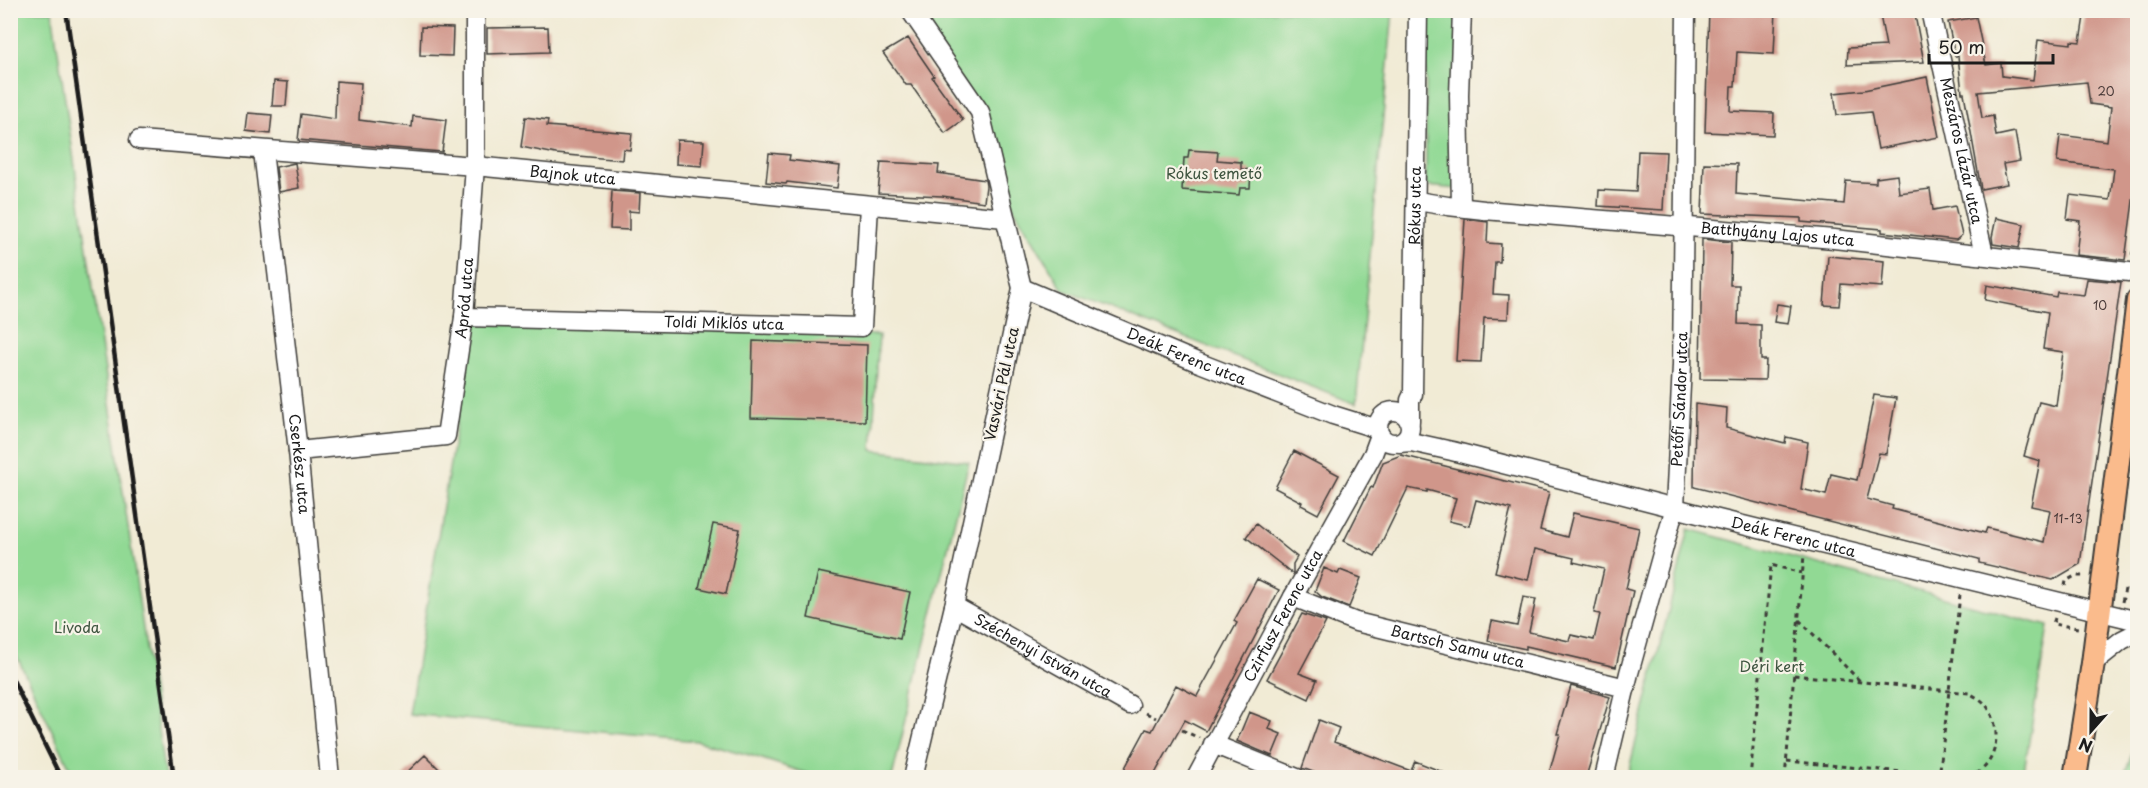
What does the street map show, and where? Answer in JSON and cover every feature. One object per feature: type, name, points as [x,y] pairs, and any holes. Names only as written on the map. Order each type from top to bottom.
[{"type":"main road","points":[[2075,777],[2093,663],[2138,300]]},
{"type":"street","name":"Apród utca","points":[[298,451],[446,436],[464,317],[475,166],[475,10]]},
{"type":"street","name":"Vasvári Pál utca","points":[[910,10],[980,112],[1022,288],[954,606],[913,777]]},
{"type":"street","name":"Rókus utca","points":[[1410,424],[1410,400],[1413,394],[1417,201],[1418,10]]},
{"type":"street","points":[[1461,207],[1459,95],[1462,10]]},
{"type":"street","name":"Petőfi Sándor utca","points":[[1604,777],[1675,507],[1682,365],[1686,10]]},
{"type":"street","name":"Mészáros Lázár utca","points":[[1930,10],[1984,255]]},
{"type":"street","name":"Bajnok utca","points":[[139,141],[475,166],[1005,218]]},
{"type":"street","name":"Cserkész utca","points":[[263,151],[298,451],[330,777]]},
{"type":"street","name":"Batthyány Lajos utca","points":[[1417,201],[1461,207],[1683,225],[1984,255],[2138,273]]},
{"type":"street","name":"Toldi Miklós utca","points":[[464,317],[862,327],[869,206]]},
{"type":"street","name":"Deák Ferenc utca","points":[[1022,288],[1197,362],[1353,421],[1387,429]]},
{"type":"street","points":[[1387,429],[1410,400]]},
{"type":"street","points":[[1387,429],[1394,410],[1404,413],[1418,433],[1452,451]]},
{"type":"street","points":[[1387,429],[1408,436],[1410,424]]},
{"type":"street","points":[[1387,429],[1411,442],[1452,451]]},
{"type":"street","name":"Czirfusz Ferenc utca","points":[[1196,777],[1373,454],[1382,447],[1387,429]]},
{"type":"street","name":"Deák Ferenc utca","points":[[1452,451],[2138,621]]},
{"type":"street","name":"Bartsch Samu utca","points":[[1293,597],[1356,622],[1626,688]]},
{"type":"street","name":"Széchenyi István utca","points":[[954,606],[1130,705]]},
{"type":"street","points":[[2093,663],[2122,640],[2138,632]]},
{"type":"street","points":[[1213,744],[1297,777]]},
{"type":"path","points":[[2131,253],[2138,254]]},
{"type":"path","points":[[1785,777],[1802,573],[1807,540]]},
{"type":"path","points":[[1750,777],[1771,565],[1802,573]]},
{"type":"path","points":[[1939,777],[1963,578]]},
{"type":"path","points":[[1798,620],[1861,682]]},
{"type":"path","points":[[1786,761],[1939,777],[1965,777],[1979,772],[1990,759],[1996,739],[1994,718],[1984,702],[1969,693],[1794,675]]},
{"type":"green space","name":"Livoda","points":[[11,10],[52,11],[165,777],[74,777],[11,644]]},
{"type":"green space","name":"Rókus temető","points":[[910,11],[1393,11],[1356,404],[1063,290],[997,180],[980,112]]},
{"type":"green space","points":[[1426,11],[1462,11],[1458,189],[1426,186]]},
{"type":"green space","points":[[473,323],[879,335],[872,450],[969,462],[892,777],[818,777],[697,741],[409,714]]},
{"type":"green space","name":"Déri kert","points":[[1689,529],[2048,626],[2023,777],[1627,777]]},
{"type":"green space","points":[[2137,741],[2137,777],[2123,777]]},
{"type":"building","points":[[1709,10],[1776,10],[1774,54],[1737,52],[1735,86],[1731,86],[1730,111],[1774,113],[1773,135],[1705,132]]},
{"type":"building","points":[[1879,10],[1914,10],[1924,62],[1847,65],[1848,48],[1886,46]]},
{"type":"building","points":[[2085,10],[2138,10],[2138,164],[2125,260],[2076,255],[2080,221],[2067,219],[2070,195],[2110,200],[2114,169],[2057,162],[2060,135],[2107,141],[2111,107],[2090,104],[2087,82],[1978,92],[1982,118],[1993,116],[1996,136],[2015,132],[2020,161],[2003,164],[2007,184],[1981,189],[1964,93],[1962,93],[1958,56],[1955,56],[1948,22],[1976,17],[1986,65],[2001,63],[2002,76],[2033,80],[2038,40],[2071,44],[2071,41],[2080,42]]},
{"type":"building","points":[[421,27],[453,28],[452,56],[420,55]]},
{"type":"building","points":[[548,27],[549,52],[487,54],[487,28]]},
{"type":"building","points":[[908,38],[963,120],[945,133],[911,85],[906,85],[883,53]]},
{"type":"building","points":[[1927,77],[1939,137],[1878,149],[1871,112],[1837,115],[1834,93],[1864,90]]},
{"type":"building","points":[[274,81],[288,82],[286,106],[272,106]]},
{"type":"building","points":[[336,81],[361,83],[359,120],[412,127],[413,116],[446,120],[442,152],[298,140],[301,114],[335,119]]},
{"type":"building","points":[[248,113],[272,115],[270,134],[246,131]]},
{"type":"building","points":[[525,117],[548,120],[547,126],[632,133],[630,150],[623,149],[622,160],[556,154],[521,147]]},
{"type":"building","points":[[677,140],[704,141],[702,166],[676,164]]},
{"type":"building","points":[[1189,150],[1218,152],[1217,160],[1241,162],[1241,169],[1251,170],[1250,188],[1240,188],[1239,195],[1182,190],[1184,158],[1188,158]]},
{"type":"building","points":[[1638,151],[1666,152],[1663,210],[1598,206],[1599,190],[1636,192]]},
{"type":"building","points":[[769,153],[790,155],[789,160],[840,166],[837,188],[766,182]]},
{"type":"building","points":[[881,162],[939,165],[938,173],[985,180],[984,202],[942,196],[878,193]]},
{"type":"building","points":[[295,163],[299,188],[279,192],[276,167]]},
{"type":"building","points":[[1704,163],[1737,164],[1736,194],[1844,204],[1846,181],[1876,183],[1876,178],[1897,175],[1899,193],[1930,189],[1933,210],[1955,206],[1962,235],[1956,240],[1882,232],[1882,229],[1801,222],[1801,218],[1702,214]]},
{"type":"building","points":[[612,191],[640,193],[639,212],[629,211],[629,230],[610,229]]},
{"type":"building","points":[[1996,218],[2024,224],[2019,248],[1993,244]]},
{"type":"building","points":[[1465,219],[1488,222],[1487,243],[1501,244],[1500,262],[1495,262],[1493,294],[1509,295],[1508,319],[1484,318],[1481,362],[1456,361]]},
{"type":"building","points":[[1702,239],[1731,242],[1730,285],[1739,285],[1738,324],[1761,325],[1761,360],[1766,360],[1765,380],[1700,379]]},
{"type":"building","points":[[1828,256],[1884,261],[1882,287],[1841,284],[1839,306],[1824,305]]},
{"type":"building","points":[[2087,279],[2121,282],[2080,564],[2053,580],[1979,563],[1979,559],[1694,487],[1695,404],[1727,408],[1726,428],[1785,443],[1786,437],[1808,442],[1801,489],[1826,495],[1831,474],[1857,480],[1874,395],[1896,398],[1886,454],[1879,453],[1867,499],[1893,506],[1892,509],[1985,533],[1987,528],[2044,542],[2050,510],[2031,506],[2040,461],[2024,456],[2039,402],[2056,406],[2063,352],[2043,349],[2048,312],[1985,300],[1987,285],[2056,297],[2057,292],[2084,295]]},
{"type":"building","points":[[1777,304],[1791,306],[1788,324],[1774,322]]},
{"type":"building","points":[[753,341],[867,345],[865,421],[751,418]]},
{"type":"building","points":[[1294,451],[1339,475],[1318,514],[1301,505],[1302,502],[1275,488]]},
{"type":"building","points":[[1401,455],[1549,492],[1540,530],[1567,537],[1573,513],[1639,528],[1626,589],[1633,591],[1616,667],[1526,646],[1526,649],[1488,641],[1492,621],[1517,626],[1523,597],[1536,599],[1529,632],[1569,641],[1571,635],[1594,640],[1600,614],[1594,613],[1604,569],[1573,562],[1574,558],[1535,549],[1528,580],[1495,572],[1511,509],[1476,500],[1469,526],[1449,521],[1456,498],[1427,490],[1427,492],[1408,488],[1375,556],[1344,541],[1371,487],[1373,488],[1383,462]]},
{"type":"building","points":[[713,524],[740,529],[726,594],[699,588]]},
{"type":"building","points":[[1256,524],[1297,557],[1293,564],[1293,574],[1246,537]]},
{"type":"building","points":[[1324,568],[1338,574],[1340,570],[1361,578],[1349,607],[1322,597],[1315,591]]},
{"type":"building","points":[[818,572],[910,592],[900,639],[808,618]]},
{"type":"building","points":[[1257,579],[1279,590],[1206,731],[1185,720],[1153,777],[1120,777],[1146,729],[1152,731],[1176,685],[1197,696],[1237,623],[1234,621]]},
{"type":"building","points":[[1302,614],[1326,622],[1299,673],[1317,680],[1309,699],[1267,679]]},
{"type":"building","points":[[1571,686],[1610,697],[1586,777],[1548,777],[1560,734],[1557,734]]},
{"type":"building","points":[[1249,712],[1272,721],[1269,729],[1281,734],[1272,756],[1237,741]]},
{"type":"building","points":[[1319,720],[1339,728],[1334,742],[1411,771],[1415,761],[1455,777],[1327,777],[1302,768]]},
{"type":"building","points":[[425,755],[447,777],[402,777]]},
{"type":"railway","points":[[66,10],[174,778]]},
{"type":"railway","points":[[10,674],[61,778]]}]
